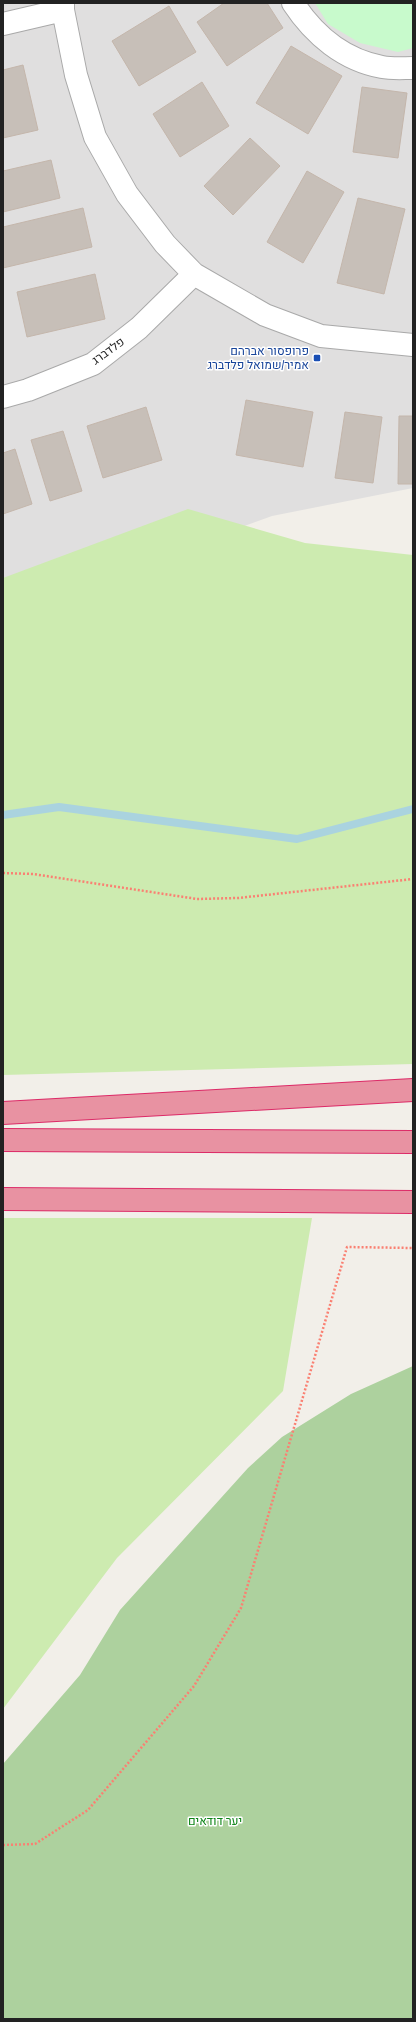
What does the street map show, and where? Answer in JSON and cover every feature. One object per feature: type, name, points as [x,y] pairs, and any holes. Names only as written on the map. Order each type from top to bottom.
[{"type":"highway","points":[[3,1113],[413,1090]]},
{"type":"highway","points":[[3,1140],[413,1142]]},
{"type":"highway","points":[[3,1199],[413,1202]]},
{"type":"street","points":[[293,3],[305,22],[325,41],[352,57],[383,67],[413,68]]},
{"type":"street","points":[[3,24],[63,7],[76,75],[95,137],[127,194],[165,244],[194,274],[264,315],[321,336],[413,345]]},
{"type":"street","name":"פלדברג","points":[[3,397],[28,390],[93,364],[139,328],[194,274]]},
{"type":"path","points":[[3,873],[33,874],[197,899],[238,898],[413,879]]},
{"type":"path","points":[[3,1845],[36,1844],[88,1810],[194,1686],[241,1608],[347,1246],[413,1248]]},
{"type":"shaded area","points":[[3,3],[413,3],[413,488],[272,516],[84,585],[3,587]]},
{"type":"green space","points":[[315,3],[413,3],[413,48],[398,52],[360,43],[328,24]]},
{"type":"green space","points":[[188,509],[305,543],[413,555],[413,1064],[3,1075],[3,578]]},
{"type":"green space","points":[[3,1218],[312,1218],[283,1391],[117,1558],[3,1709]]},
{"type":"green space","name":"יער דודאים","points":[[413,1366],[413,2019],[3,2019],[3,1764],[80,1675],[120,1610],[248,1468],[282,1437],[351,1394]]},
{"type":"building","points":[[224,3],[267,3],[283,28],[227,66],[197,22]]},
{"type":"building","points":[[169,6],[196,52],[139,86],[112,41]]},
{"type":"building","points":[[291,46],[342,76],[308,134],[256,103]]},
{"type":"building","points":[[23,65],[38,130],[3,138],[3,70]]},
{"type":"building","points":[[202,82],[229,126],[180,157],[153,114]]},
{"type":"building","points":[[362,87],[407,93],[398,158],[353,152]]},
{"type":"building","points":[[250,138],[280,166],[233,215],[204,186]]},
{"type":"building","points":[[51,160],[60,198],[3,212],[3,171]]},
{"type":"building","points":[[307,171],[344,192],[303,263],[267,242]]},
{"type":"building","points":[[358,198],[405,209],[384,294],[337,283]]},
{"type":"building","points":[[83,208],[92,247],[3,268],[3,227]]},
{"type":"building","points":[[95,274],[105,319],[27,337],[17,292]]},
{"type":"building","points":[[246,400],[313,412],[303,467],[236,455]]},
{"type":"building","points":[[146,407],[162,460],[103,478],[87,426]]},
{"type":"building","points":[[345,412],[382,417],[373,483],[335,478]]},
{"type":"building","points":[[399,416],[413,416],[413,484],[398,484]]},
{"type":"building","points":[[63,431],[82,491],[50,501],[31,440]]},
{"type":"building","points":[[15,449],[32,504],[3,514],[3,453]]},
{"type":"waterway","points":[[3,815],[59,807],[297,839],[413,809]]},
{"type":"place","name":"פרופסור אברהם אמיר/שמואל פלדברג","points":[[317,358]]}]
